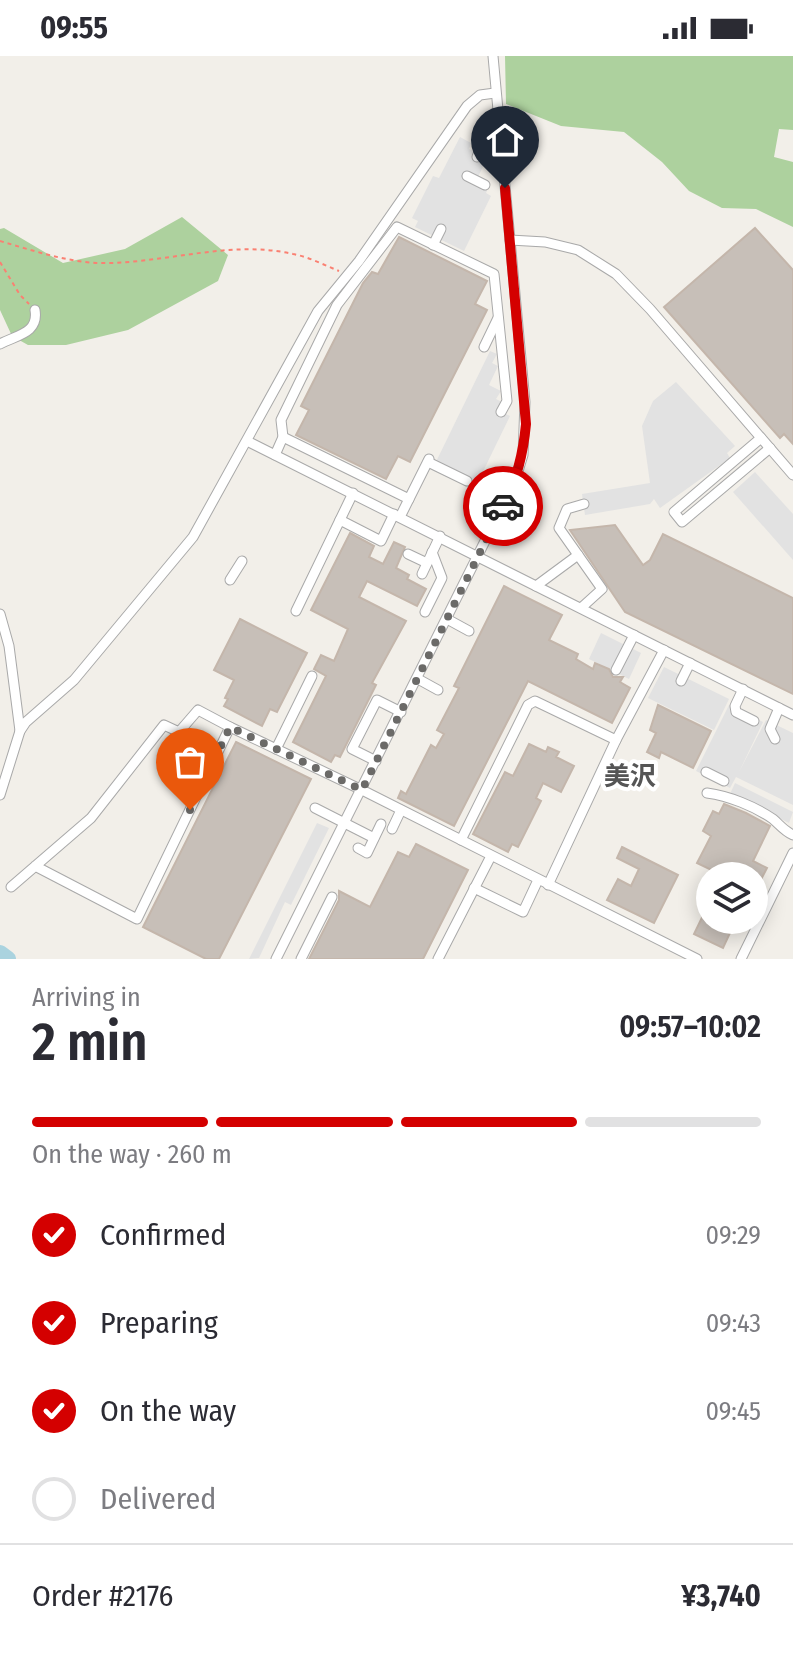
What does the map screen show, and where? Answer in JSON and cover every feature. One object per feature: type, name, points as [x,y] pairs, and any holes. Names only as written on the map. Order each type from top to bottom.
[{"type":"street","points":[[276,959],[478,557],[515,481],[523,455],[525,402],[493,56]]},
{"type":"street","points":[[0,795],[20,731],[26,722],[74,680],[193,537],[318,311],[348,274],[467,106],[480,95],[495,93]]},
{"type":"street","points":[[477,157],[485,137],[500,136]]},
{"type":"street","points":[[467,176],[485,185]]},
{"type":"street","points":[[275,455],[283,437],[281,420],[337,305],[397,227],[494,274],[507,401],[501,412]]},
{"type":"street","points":[[433,245],[441,229]]},
{"type":"street","points":[[510,240],[545,242],[578,250],[616,274],[793,475]]},
{"type":"street","points":[[0,344],[32,329],[37,320],[35,310]]},
{"type":"street","points":[[484,347],[499,318]]},
{"type":"street","points":[[283,437],[409,499]]},
{"type":"street","points":[[761,438],[674,512],[682,522],[770,448]]},
{"type":"street","points":[[247,441],[793,715]]},
{"type":"street","points":[[340,520],[381,541],[409,499],[428,460],[467,481]]},
{"type":"street","points":[[296,611],[353,493]]},
{"type":"street","points":[[581,608],[602,589],[559,528],[567,509],[584,504]]},
{"type":"street","points":[[422,574],[440,536]]},
{"type":"street","points":[[425,612],[436,581],[442,578],[432,552]]},
{"type":"street","points":[[408,554],[427,563]]},
{"type":"street","points":[[536,586],[578,555]]},
{"type":"street","points":[[230,580],[242,561]]},
{"type":"street","points":[[0,614],[9,646],[20,731]]},
{"type":"street","points":[[447,619],[469,631]]},
{"type":"street","points":[[616,670],[634,635]]},
{"type":"street","points":[[548,885],[616,740],[664,650]]},
{"type":"street","points":[[681,681],[690,663]]},
{"type":"street","points":[[276,749],[312,676]]},
{"type":"street","points":[[418,679],[438,690]]},
{"type":"street","points":[[743,689],[735,706],[736,712],[754,721]]},
{"type":"street","points":[[376,761],[352,749],[377,700],[401,712]]},
{"type":"street","points":[[461,840],[528,705],[535,701],[616,740]]},
{"type":"street","points":[[775,739],[770,729],[779,708]]},
{"type":"street","points":[[11,887],[91,818],[164,725],[179,732],[198,710],[697,959]]},
{"type":"street","points":[[35,866],[137,919],[230,727]]},
{"type":"street","points":[[706,772],[724,781]]},
{"type":"street","points":[[707,793],[726,795],[763,810],[793,835]]},
{"type":"street","points":[[315,808],[374,838]]},
{"type":"street","points":[[358,848],[367,853],[374,838],[389,828],[401,810]]},
{"type":"street","points":[[741,959],[793,853]]},
{"type":"street","points":[[438,959],[491,856]]},
{"type":"street","points":[[474,888],[523,912],[538,880]]},
{"type":"street","points":[[301,959],[332,897]]},
{"type":"path","points":[[0,241],[54,256],[96,263],[272,250],[294,254],[348,274]]},
{"type":"path","points":[[0,262],[20,295],[35,310]]},
{"type":"green space","points":[[505,56],[793,56],[793,130],[779,129],[774,157],[793,162],[793,227],[756,209],[722,208],[689,191],[662,162],[624,132],[561,126],[506,104]]},
{"type":"green space","points":[[182,217],[228,255],[218,281],[128,330],[66,345],[28,345],[12,336],[0,310],[0,229],[4,228],[63,263],[125,249]]},
{"type":"shaded area","points":[[460,137],[471,143],[469,149],[487,158],[478,177],[490,184],[486,193],[491,196],[464,251],[415,227],[418,221],[412,218],[433,176],[439,178]]},
{"type":"shaded area","points":[[490,351],[497,354],[492,363],[498,366],[489,385],[501,391],[496,399],[502,402],[498,410],[510,416],[474,490],[432,470]]},
{"type":"shaded area","points":[[676,382],[735,446],[727,453],[730,458],[660,508],[654,499],[650,504],[585,515],[582,494],[650,483],[642,426],[653,401]]},
{"type":"shaded area","points":[[755,472],[793,514],[793,560],[733,492]]},
{"type":"shaded area","points":[[601,633],[641,653],[629,679],[589,659]]},
{"type":"shaded area","points":[[664,667],[729,699],[714,730],[648,698]]},
{"type":"shaded area","points":[[729,705],[763,722],[739,772],[766,720],[793,733],[793,805],[736,777],[730,788],[696,771]]},
{"type":"shaded area","points":[[735,783],[793,812],[789,823],[730,794]]},
{"type":"shaded area","points":[[317,823],[329,828],[291,905],[285,902],[259,958],[249,959]]},
{"type":"building","points":[[755,228],[793,270],[793,444],[784,434],[780,438],[664,307]]},
{"type":"building","points":[[399,237],[487,281],[475,304],[487,310],[410,462],[398,456],[386,479],[296,435],[309,410],[301,406],[363,283],[372,272],[378,274]]},
{"type":"building","points":[[615,525],[643,565],[650,560],[663,534],[793,598],[793,694],[625,612],[570,530]]},
{"type":"building","points":[[350,533],[374,546],[369,557],[383,564],[394,542],[405,547],[396,568],[409,575],[407,579],[426,589],[417,606],[367,581],[359,597],[406,621],[372,683],[376,685],[340,757],[335,755],[331,762],[293,742],[326,676],[314,669],[321,655],[334,661],[348,629],[311,610]]},
{"type":"building","points":[[504,586],[562,615],[549,640],[578,654],[576,659],[593,669],[595,663],[609,669],[613,677],[623,677],[620,682],[630,688],[612,723],[528,681],[454,826],[398,798],[401,791],[406,794],[431,745],[436,748],[444,734],[437,730],[459,688],[454,686]]},
{"type":"building","points":[[240,619],[307,653],[277,712],[270,709],[262,726],[224,706],[234,680],[214,670]]},
{"type":"building","points":[[658,705],[711,731],[693,768],[661,752],[659,758],[647,752],[656,733],[650,730]]},
{"type":"building","points":[[236,742],[311,779],[219,959],[206,959],[143,927]]},
{"type":"building","points":[[529,744],[546,752],[548,747],[559,752],[556,757],[574,766],[561,792],[543,783],[536,798],[541,801],[518,847],[512,844],[508,852],[473,834],[505,772],[513,776]]},
{"type":"building","points":[[724,804],[770,826],[755,862],[698,862],[711,836],[703,831],[713,811],[719,814]]},
{"type":"building","points":[[416,844],[468,870],[423,959],[309,959],[339,900],[339,891],[370,907],[398,852],[409,857]]},
{"type":"building","points":[[622,847],[678,875],[654,923],[607,900],[618,879],[631,886],[639,869],[617,858]]},
{"type":"building","points":[[696,930],[696,934],[730,934],[723,948],[694,934]]},
{"type":"waterway","points":[[0,953],[8,959]]},
{"type":"way so far","points":[[190,810],[230,727],[362,790],[503,506]]},
{"type":"district","name":"美沢","points":[[630,776]]},
{"type":"route","points":[[503,506],[523,455],[526,424],[505,188]]}]
